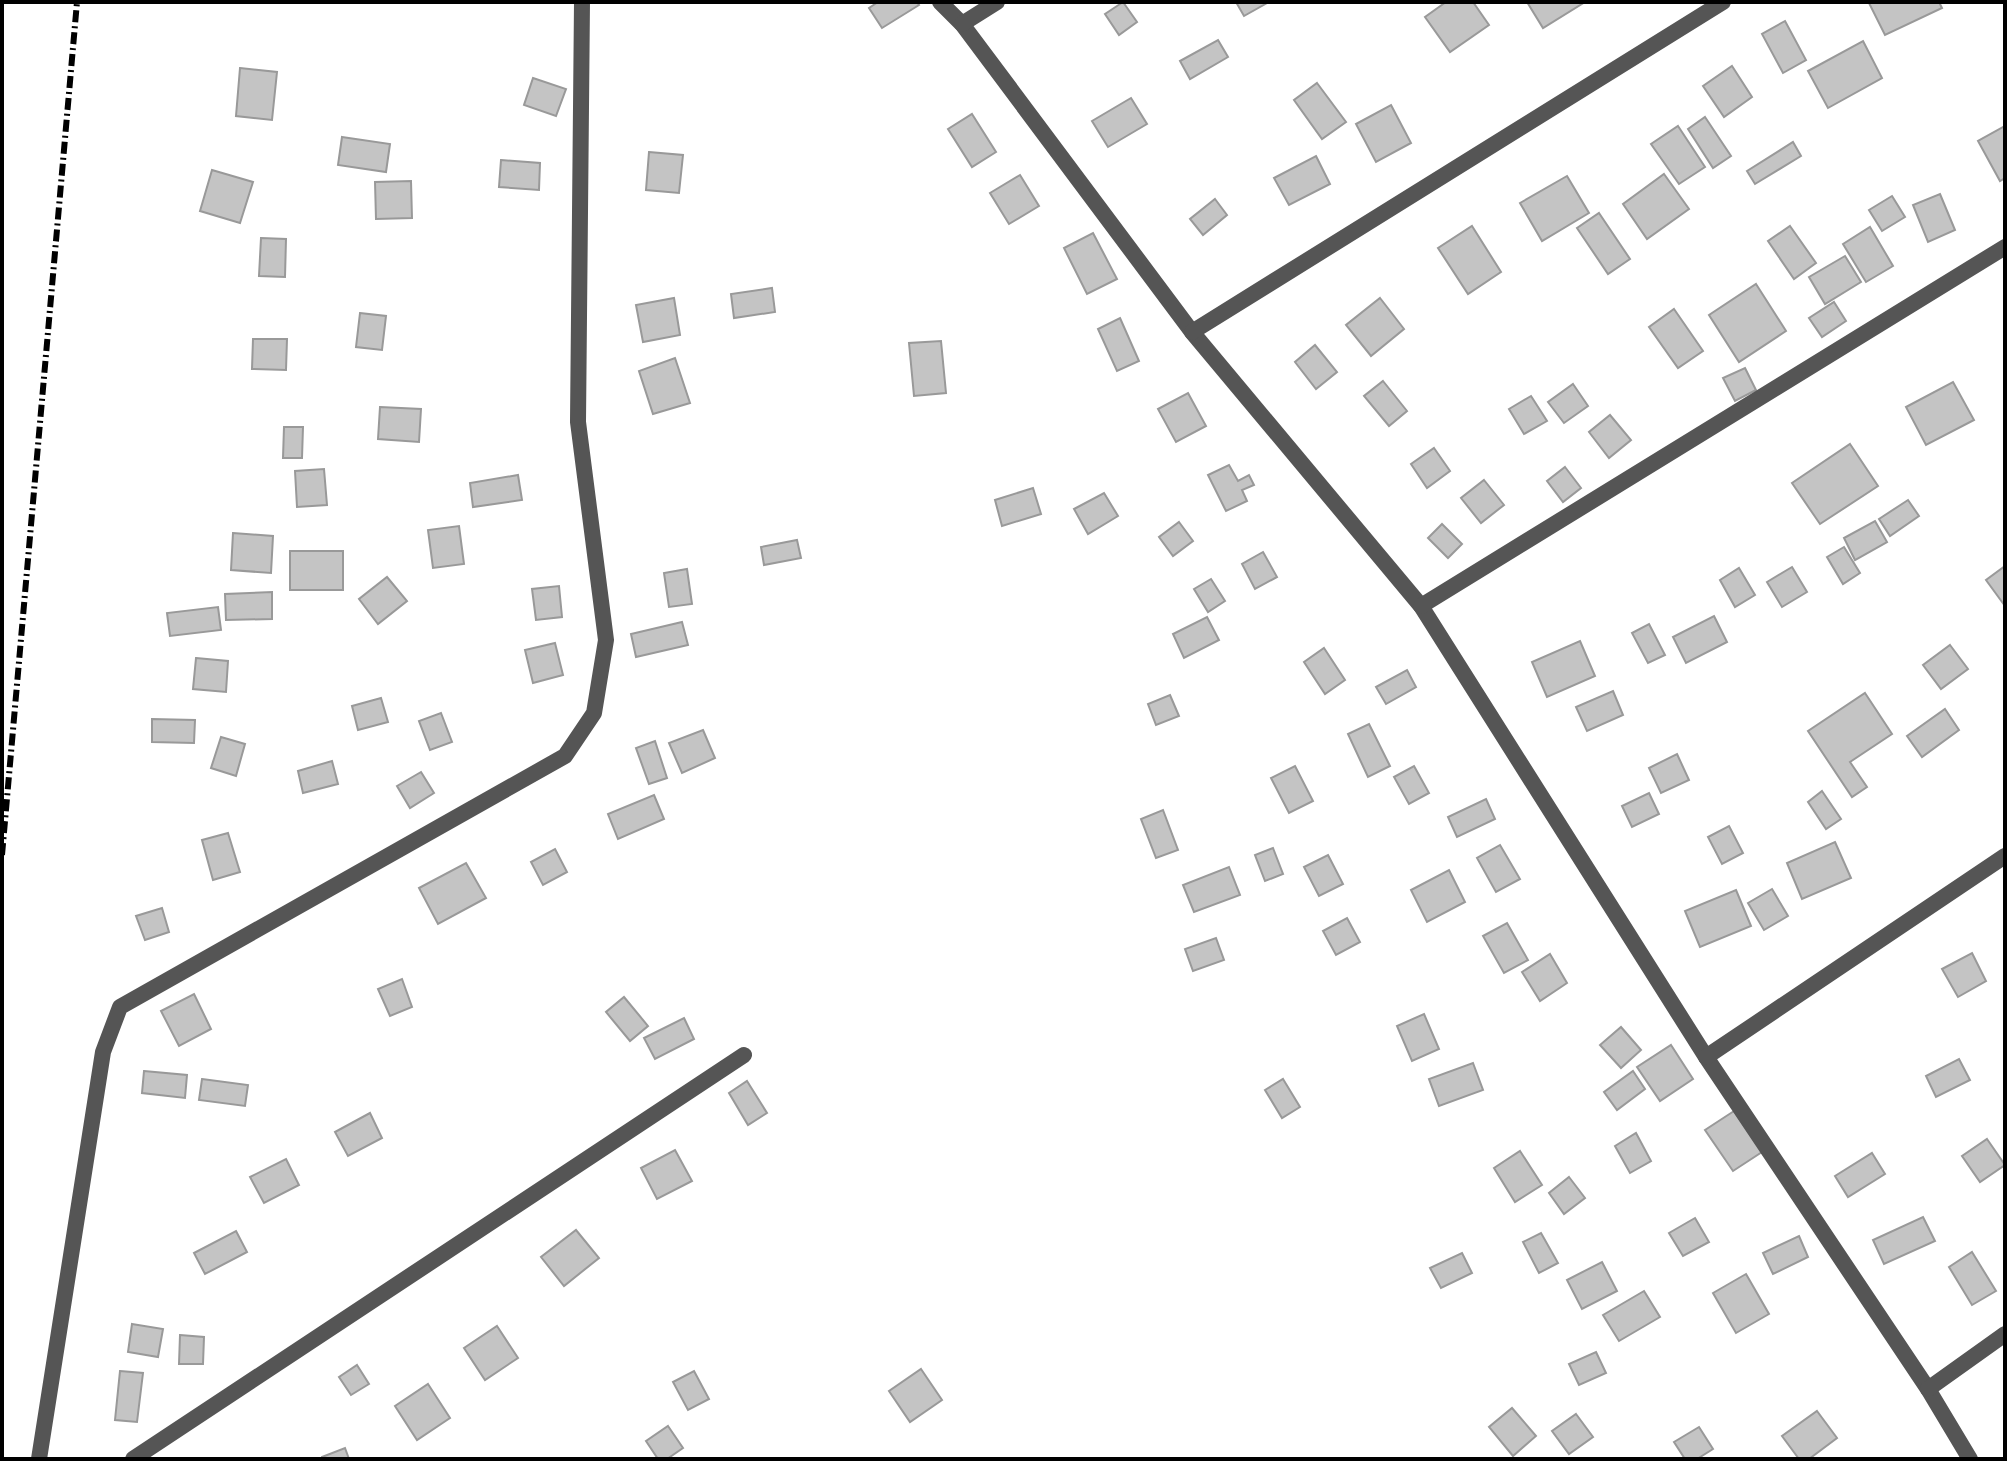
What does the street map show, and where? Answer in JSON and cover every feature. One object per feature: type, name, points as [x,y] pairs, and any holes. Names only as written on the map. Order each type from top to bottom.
[{"type":"street","points":[[39,1459],[103,1052],[120,1007],[565,756],[594,713],[606,640],[578,422],[582,2]]},
{"type":"street","points":[[940,2],[962,24],[1192,332],[1421,606],[1706,1057],[1928,1389],[1970,1459]]},
{"type":"street","points":[[962,24],[997,2]]},
{"type":"street","points":[[1192,332],[1723,2]]},
{"type":"street","points":[[1421,606],[2005,247]]},
{"type":"street","points":[[1706,1057],[2005,856]]},
{"type":"street","points":[[133,1459],[744,1055]]},
{"type":"street","points":[[1928,1389],[2005,1334]]},
{"type":"building","points":[[878,2],[917,2],[919,5],[882,28],[869,8]]},
{"type":"building","points":[[1123,2],[1137,22],[1119,35],[1105,14]]},
{"type":"building","points":[[1236,2],[1266,2],[1267,3],[1244,16]]},
{"type":"building","points":[[1446,2],[1473,2],[1489,25],[1450,52],[1425,17]]},
{"type":"building","points":[[1527,2],[1585,2],[1543,28]]},
{"type":"building","points":[[1939,2],[1942,8],[1885,35],[1869,3]]},
{"type":"building","points":[[1785,21],[1806,60],[1783,73],[1762,34]]},
{"type":"building","points":[[1218,40],[1228,57],[1190,79],[1180,61]]},
{"type":"building","points":[[1863,41],[1882,78],[1828,108],[1808,71]]},
{"type":"building","points":[[1732,66],[1752,97],[1724,117],[1703,86]]},
{"type":"building","points":[[240,68],[277,72],[272,120],[236,116]]},
{"type":"building","points":[[533,78],[566,89],[556,116],[524,105]]},
{"type":"building","points":[[1317,83],[1346,122],[1322,139],[1294,100]]},
{"type":"building","points":[[1131,98],[1147,124],[1108,147],[1092,121]]},
{"type":"building","points":[[1391,105],[1411,143],[1376,162],[1356,124]]},
{"type":"building","points":[[972,114],[996,152],[972,167],[948,129]]},
{"type":"building","points":[[1705,117],[1731,156],[1713,168],[1688,129]]},
{"type":"building","points":[[1678,126],[1705,167],[1679,184],[1651,144]]},
{"type":"building","points":[[2005,126],[2005,178],[2000,181],[1978,141]]},
{"type":"building","points":[[342,137],[390,144],[386,172],[338,165]]},
{"type":"building","points":[[1793,142],[1801,156],[1755,184],[1747,171]]},
{"type":"building","points":[[649,152],[683,155],[679,193],[646,190]]},
{"type":"building","points":[[1316,156],[1330,184],[1289,205],[1274,178]]},
{"type":"building","points":[[501,160],[540,163],[539,190],[499,187]]},
{"type":"building","points":[[212,170],[253,182],[240,223],[200,211]]},
{"type":"building","points":[[1664,174],[1689,209],[1647,239],[1623,204]]},
{"type":"building","points":[[1020,175],[1039,206],[1009,224],[990,193]]},
{"type":"building","points":[[1567,176],[1589,213],[1542,241],[1520,203]]},
{"type":"building","points":[[411,181],[412,218],[376,219],[375,182]]},
{"type":"building","points":[[1940,194],[1955,230],[1928,242],[1913,205]]},
{"type":"building","points":[[1892,196],[1905,217],[1882,231],[1869,210]]},
{"type":"building","points":[[1215,199],[1227,215],[1203,235],[1190,219]]},
{"type":"building","points":[[1599,213],[1630,259],[1608,274],[1577,228]]},
{"type":"building","points":[[1472,226],[1501,272],[1468,294],[1438,248]]},
{"type":"building","points":[[1790,226],[1816,263],[1794,279],[1768,241]]},
{"type":"building","points":[[1870,227],[1893,266],[1866,282],[1843,244]]},
{"type":"building","points":[[1093,233],[1117,279],[1087,294],[1064,248]]},
{"type":"building","points":[[261,238],[286,239],[285,277],[259,276]]},
{"type":"building","points":[[1845,256],[1861,282],[1825,304],[1809,277]]},
{"type":"building","points":[[1756,284],[1786,331],[1739,362],[1709,315]]},
{"type":"building","points":[[772,288],[775,312],[734,318],[731,294]]},
{"type":"building","points":[[674,298],[680,335],[643,342],[636,305]]},
{"type":"building","points":[[1380,298],[1404,329],[1371,356],[1346,325]]},
{"type":"building","points":[[1834,302],[1846,321],[1822,337],[1809,318]]},
{"type":"building","points":[[1674,309],[1703,351],[1678,368],[1649,327]]},
{"type":"building","points":[[360,313],[386,316],[382,350],[356,347]]},
{"type":"building","points":[[1120,318],[1139,361],[1117,371],[1098,329]]},
{"type":"building","points":[[253,339],[287,339],[286,370],[252,369]]},
{"type":"building","points":[[941,341],[946,393],[914,396],[909,343]]},
{"type":"building","points":[[1315,345],[1337,372],[1316,389],[1295,362]]},
{"type":"building","points":[[675,358],[690,403],[653,414],[639,371]]},
{"type":"building","points":[[1745,368],[1756,390],[1735,401],[1723,378]]},
{"type":"building","points":[[1383,381],[1407,411],[1389,426],[1364,396]]},
{"type":"building","points":[[1953,382],[1974,420],[1926,445],[1906,407]]},
{"type":"building","points":[[1573,384],[1588,406],[1564,423],[1548,402]]},
{"type":"building","points":[[1188,393],[1206,426],[1176,442],[1158,409]]},
{"type":"building","points":[[1531,396],[1547,421],[1524,434],[1509,409]]},
{"type":"building","points":[[380,407],[421,409],[419,442],[378,439]]},
{"type":"building","points":[[1610,415],[1631,440],[1609,458],[1589,432]]},
{"type":"building","points":[[284,427],[303,427],[302,458],[283,458]]},
{"type":"building","points":[[1850,444],[1878,486],[1820,524],[1792,483]]},
{"type":"building","points":[[1434,448],[1450,471],[1427,488],[1411,464]]},
{"type":"building","points":[[1229,465],[1238,481],[1249,475],[1254,485],[1242,490],[1247,501],[1226,511],[1208,475]]},
{"type":"building","points":[[1565,467],[1581,488],[1563,502],[1547,481]]},
{"type":"building","points":[[324,469],[327,505],[297,507],[295,471]]},
{"type":"building","points":[[518,475],[522,500],[473,507],[470,483]]},
{"type":"building","points":[[1484,480],[1504,505],[1481,523],[1461,498]]},
{"type":"building","points":[[1033,488],[1041,514],[1002,526],[995,500]]},
{"type":"building","points":[[1104,493],[1118,516],[1088,534],[1074,509]]},
{"type":"building","points":[[1908,500],[1919,516],[1890,536],[1879,519]]},
{"type":"building","points":[[1875,521],[1887,542],[1855,560],[1844,538]]},
{"type":"building","points":[[1179,522],[1193,541],[1173,556],[1159,537]]},
{"type":"building","points":[[1442,524],[1462,544],[1448,558],[1428,538]]},
{"type":"building","points":[[459,526],[464,564],[433,568],[428,530]]},
{"type":"building","points":[[233,533],[273,536],[271,573],[231,570]]},
{"type":"building","points":[[797,540],[801,558],[764,565],[761,547]]},
{"type":"building","points":[[1844,547],[1860,573],[1843,584],[1827,557]]},
{"type":"building","points":[[290,551],[343,551],[343,590],[290,590]]},
{"type":"building","points":[[1263,552],[1277,577],[1255,589],[1242,564]]},
{"type":"building","points":[[2005,566],[2005,606],[1986,580]]},
{"type":"building","points":[[1792,567],[1807,592],[1782,607],[1767,582]]},
{"type":"building","points":[[1739,568],[1755,595],[1735,607],[1720,580]]},
{"type":"building","points":[[687,569],[692,604],[669,607],[664,573]]},
{"type":"building","points":[[387,577],[407,601],[378,624],[359,599]]},
{"type":"building","points":[[1211,579],[1225,601],[1208,612],[1194,589]]},
{"type":"building","points":[[559,586],[562,617],[536,620],[532,589]]},
{"type":"building","points":[[272,592],[272,619],[226,620],[225,594]]},
{"type":"building","points":[[218,607],[221,630],[170,636],[167,613]]},
{"type":"building","points":[[1714,616],[1727,642],[1686,663],[1673,637]]},
{"type":"building","points":[[1207,617],[1219,640],[1184,658],[1173,634]]},
{"type":"building","points":[[682,622],[688,645],[636,657],[631,634]]},
{"type":"building","points":[[1649,624],[1665,655],[1648,663],[1632,633]]},
{"type":"building","points":[[1580,641],[1595,676],[1547,697],[1532,662]]},
{"type":"building","points":[[555,643],[563,675],[533,683],[525,650]]},
{"type":"building","points":[[1950,645],[1968,669],[1941,689],[1923,665]]},
{"type":"building","points":[[1324,648],[1345,680],[1325,694],[1304,662]]},
{"type":"building","points":[[196,658],[228,661],[226,692],[193,689]]},
{"type":"building","points":[[1407,670],[1416,687],[1386,704],[1376,687]]},
{"type":"building","points":[[1613,691],[1623,715],[1587,731],[1576,707]]},
{"type":"building","points":[[1865,693],[1892,734],[1850,762],[1867,787],[1852,797],[1808,731]]},
{"type":"building","points":[[1170,695],[1179,716],[1156,725],[1148,704]]},
{"type":"building","points":[[381,698],[388,722],[358,730],[352,706]]},
{"type":"building","points":[[1945,709],[1959,730],[1922,757],[1907,736]]},
{"type":"building","points":[[441,713],[452,742],[430,750],[419,721]]},
{"type":"building","points":[[152,719],[195,720],[194,743],[152,742]]},
{"type":"building","points":[[1369,724],[1390,766],[1368,777],[1348,734]]},
{"type":"building","points":[[703,730],[715,758],[682,773],[669,743]]},
{"type":"building","points":[[221,737],[245,744],[236,776],[211,768]]},
{"type":"building","points":[[655,741],[667,778],[649,784],[636,748]]},
{"type":"building","points":[[1677,754],[1689,780],[1661,793],[1649,768]]},
{"type":"building","points":[[332,761],[338,784],[303,793],[298,771]]},
{"type":"building","points":[[1295,766],[1313,801],[1289,813],[1271,778]]},
{"type":"building","points":[[1414,766],[1429,793],[1409,804],[1394,777]]},
{"type":"building","points":[[421,772],[434,793],[410,808],[397,786]]},
{"type":"building","points":[[1822,791],[1841,819],[1826,829],[1808,802]]},
{"type":"building","points":[[1649,793],[1659,814],[1632,827],[1622,806]]},
{"type":"building","points":[[654,795],[664,819],[618,839],[608,814]]},
{"type":"building","points":[[1486,799],[1495,819],[1457,837],[1448,817]]},
{"type":"building","points":[[1163,810],[1178,850],[1156,858],[1141,819]]},
{"type":"building","points":[[1729,826],[1743,853],[1722,864],[1708,837]]},
{"type":"building","points":[[228,833],[240,872],[213,880],[202,840]]},
{"type":"building","points":[[1835,842],[1851,878],[1802,899],[1787,863]]},
{"type":"building","points":[[1500,845],[1520,879],[1496,892],[1477,858]]},
{"type":"building","points":[[1273,848],[1283,874],[1265,881],[1255,855]]},
{"type":"building","points":[[555,849],[567,872],[543,885],[531,862]]},
{"type":"building","points":[[1328,855],[1343,884],[1319,896],[1304,867]]},
{"type":"building","points":[[466,863],[486,898],[438,924],[419,888]]},
{"type":"building","points":[[1229,867],[1240,895],[1194,912],[1183,885]]},
{"type":"building","points":[[1449,870],[1465,902],[1427,922],[1411,890]]},
{"type":"building","points":[[1772,889],[1788,916],[1764,930],[1748,903]]},
{"type":"building","points":[[1736,890],[1751,926],[1700,947],[1685,911]]},
{"type":"building","points":[[162,908],[169,932],[145,940],[136,916]]},
{"type":"building","points":[[1347,918],[1360,942],[1336,955],[1323,931]]},
{"type":"building","points":[[1507,923],[1528,960],[1504,973],[1483,936]]},
{"type":"building","points":[[1216,938],[1224,960],[1193,971],[1185,949]]},
{"type":"building","points":[[1972,953],[1986,981],[1958,997],[1942,969]]},
{"type":"building","points":[[1550,954],[1567,983],[1540,1001],[1522,972]]},
{"type":"building","points":[[402,979],[412,1007],[390,1016],[378,989]]},
{"type":"building","points":[[194,994],[211,1029],[179,1046],[161,1011]]},
{"type":"building","points":[[624,997],[648,1026],[630,1041],[606,1012]]},
{"type":"building","points":[[1424,1014],[1439,1049],[1412,1061],[1397,1026]]},
{"type":"building","points":[[684,1018],[694,1039],[655,1059],[644,1038]]},
{"type":"building","points":[[1621,1027],[1641,1050],[1621,1068],[1600,1045]]},
{"type":"building","points":[[1671,1045],[1693,1079],[1660,1101],[1637,1067]]},
{"type":"building","points":[[1959,1059],[1970,1080],[1936,1097],[1926,1076]]},
{"type":"building","points":[[1473,1063],[1483,1090],[1439,1106],[1429,1079]]},
{"type":"building","points":[[144,1071],[187,1075],[185,1098],[142,1093]]},
{"type":"building","points":[[1633,1071],[1645,1089],[1617,1110],[1604,1092]]},
{"type":"building","points":[[202,1079],[248,1085],[245,1106],[199,1100]]},
{"type":"building","points":[[1283,1079],[1300,1107],[1282,1118],[1265,1090]]},
{"type":"building","points":[[747,1081],[767,1113],[748,1125],[729,1093]]},
{"type":"building","points":[[1734,1111],[1762,1152],[1733,1171],[1705,1130]]},
{"type":"building","points":[[370,1113],[382,1138],[348,1156],[335,1132]]},
{"type":"building","points":[[1636,1133],[1651,1161],[1630,1173],[1615,1146]]},
{"type":"building","points":[[1987,1139],[2005,1165],[1980,1182],[1962,1156]]},
{"type":"building","points":[[675,1150],[692,1181],[657,1199],[641,1168]]},
{"type":"building","points":[[1520,1151],[1542,1185],[1515,1202],[1494,1168]]},
{"type":"building","points":[[1872,1153],[1885,1174],[1848,1197],[1835,1176]]},
{"type":"building","points":[[286,1159],[299,1185],[264,1203],[250,1177]]},
{"type":"building","points":[[1569,1177],[1585,1198],[1564,1214],[1549,1193]]},
{"type":"building","points":[[1923,1217],[1935,1241],[1884,1264],[1873,1240]]},
{"type":"building","points":[[1695,1218],[1709,1242],[1683,1256],[1669,1233]]},
{"type":"building","points":[[576,1230],[599,1258],[564,1286],[541,1257]]},
{"type":"building","points":[[236,1231],[247,1252],[205,1274],[194,1253]]},
{"type":"building","points":[[1541,1233],[1558,1263],[1539,1273],[1523,1242]]},
{"type":"building","points":[[1799,1236],[1808,1257],[1773,1274],[1763,1253]]},
{"type":"building","points":[[1972,1252],[1996,1291],[1972,1305],[1949,1267]]},
{"type":"building","points":[[1462,1253],[1472,1273],[1441,1288],[1430,1268]]},
{"type":"building","points":[[1602,1262],[1617,1291],[1582,1309],[1567,1280]]},
{"type":"building","points":[[1746,1274],[1769,1314],[1736,1333],[1713,1293]]},
{"type":"building","points":[[1644,1291],[1660,1317],[1619,1341],[1603,1315]]},
{"type":"building","points":[[132,1324],[163,1329],[158,1357],[128,1352]]},
{"type":"building","points":[[497,1326],[518,1358],[485,1380],[464,1348]]},
{"type":"building","points":[[180,1335],[204,1337],[203,1364],[179,1364]]},
{"type":"building","points":[[1596,1352],[1606,1373],[1579,1385],[1569,1364]]},
{"type":"building","points":[[357,1365],[369,1384],[351,1395],[339,1377]]},
{"type":"building","points":[[921,1369],[942,1400],[910,1422],[889,1391]]},
{"type":"building","points":[[120,1371],[143,1373],[137,1422],[115,1420]]},
{"type":"building","points":[[694,1371],[709,1399],[688,1410],[673,1382]]},
{"type":"building","points":[[428,1384],[450,1418],[417,1440],[395,1406]]},
{"type":"building","points":[[1512,1408],[1536,1436],[1513,1456],[1489,1427]]},
{"type":"building","points":[[1817,1411],[1837,1438],[1809,1459],[1799,1459],[1782,1436]]},
{"type":"building","points":[[1576,1414],[1593,1437],[1569,1454],[1552,1431]]},
{"type":"building","points":[[668,1426],[683,1448],[667,1459],[658,1459],[646,1441]]},
{"type":"building","points":[[1699,1427],[1713,1449],[1697,1459],[1685,1459],[1674,1442]]},
{"type":"building","points":[[345,1448],[349,1459],[322,1459],[322,1457]]},
{"type":"railway","points":[[2,855],[77,2]]}]
